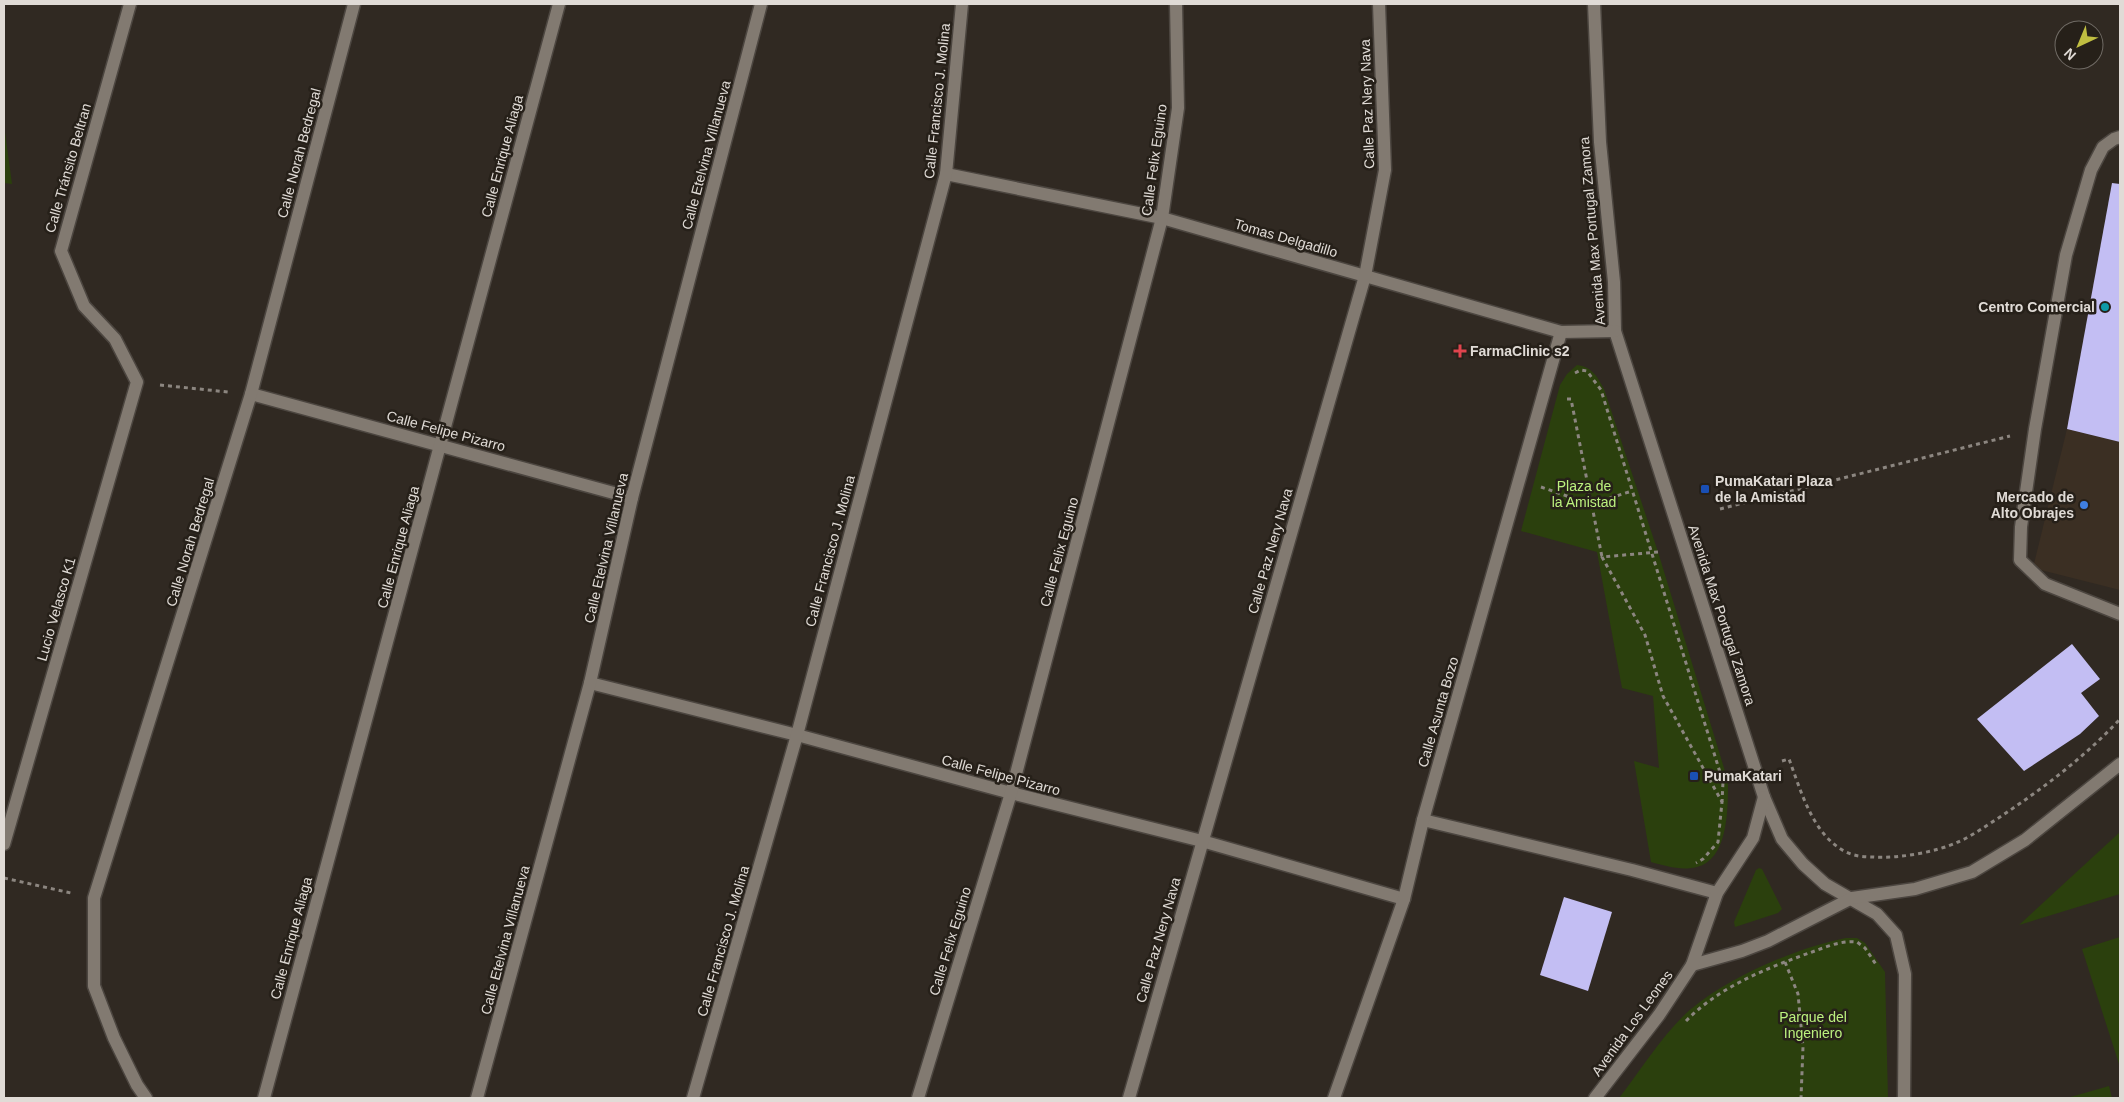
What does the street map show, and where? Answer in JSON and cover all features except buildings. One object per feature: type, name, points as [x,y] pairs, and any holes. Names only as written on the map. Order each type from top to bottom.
[{"type":"street","name":"Calle Tránsito Beltran","points":[[130,4],[61,251],[84,306],[115,339],[137,382]]},
{"type":"street","name":"Calle Norah Bedregal","points":[[146,1098],[137,1085],[114,1038],[94,986],[94,898],[251,394],[354,4]]},
{"type":"street","name":"Calle Enrique Aliaga","points":[[264,1098],[559,4]]},
{"type":"street","name":"Calle Etelvina Villanueva","points":[[477,1098],[590,682],[632,498],[761,4]]},
{"type":"street","name":"Calle Francisco J. Molina","points":[[693,1098],[797,735],[946,174],[962,4]]},
{"type":"street","name":"Calle Felix Eguino","points":[[918,1098],[1011,793],[1162,218],[1178,108],[1176,4]]},
{"type":"street","name":"Calle Paz Nery Nava","points":[[1129,1098],[1365,276],[1385,170],[1379,4]]},
{"type":"street","name":"Avenida Max Portugal Zamora","points":[[1594,4],[1600,142],[1614,282],[1615,331],[1764,798],[1782,838],[1803,864],[1825,884],[1877,914],[1896,936],[1905,974],[1904,1098]]},
{"type":"street","points":[[2120,137],[2103,147],[2091,170],[2066,255],[2035,429],[2022,527],[2020,560],[2045,584],[2120,614]]},
{"type":"street","name":"Tomas Delgadillo","points":[[946,174],[1162,218],[1561,332],[1615,331]]},
{"type":"street","name":"Calle Asunta Bozo","points":[[1334,1098],[1404,899],[1422,820],[1561,332]]},
{"type":"street","name":"Lucio Velasco K1","points":[[4,844],[137,382]]},
{"type":"street","name":"Calle Felipe Pizarro","points":[[251,394],[632,498]]},
{"type":"street","name":"Calle Felipe Pizarro","points":[[590,682],[797,735],[1011,793],[1202,841],[1404,899]]},
{"type":"street","points":[[1852,898],[1915,889],[1972,872],[2025,840],[2120,764]]},
{"type":"street","name":"Avenida Los Leones","points":[[1595,1098],[1659,1015],[1692,965],[1717,893],[1753,838],[1764,798]]},
{"type":"street","points":[[1422,820],[1632,870],[1717,893]]},
{"type":"street","name":"Avenida Los Leones","points":[[1692,965],[1742,951],[1768,941],[1852,898]]},
{"type":"path","points":[[1569,380],[1574,373],[1581,370],[1588,371],[1601,390],[1723,782],[1718,842],[1703,859],[1690,865]]},
{"type":"path","points":[[137,382],[251,394]]},
{"type":"path","points":[[1559,400],[1571,398],[1602,557],[1646,635],[1664,696],[1722,802]]},
{"type":"path","points":[[1720,509],[2035,429]]},
{"type":"path","points":[[1536,485],[1592,503],[1632,491]]},
{"type":"path","points":[[1602,557],[1658,552]]},
{"type":"path","points":[[1782,761],[1789,759],[1809,811],[1832,842],[1844,851],[1858,856],[1887,858],[1910,855],[1956,843],[1969,837],[2020,804],[2046,784],[2082,755],[2120,719]]},
{"type":"path","points":[[1723,782],[1728,781]]},
{"type":"path","points":[[4,878],[94,898]]},
{"type":"path","points":[[1682,1024],[1711,1000],[1733,986],[1785,962],[1834,944],[1851,941],[1857,942],[1865,948],[1878,968]]},
{"type":"path","points":[[1785,962],[1798,994],[1803,1046],[1801,1098]]},
{"type":"shaded area","name":"Mercado de Alto Obrajes","points":[[2067,429],[2120,442],[2120,590],[2033,568]]},
{"type":"green space","points":[[4,125],[12,184],[4,183]]},
{"type":"green space","name":"Plaza de la Amistad","points":[[1577,365],[1587,368],[1594,373],[1604,389],[1658,552],[1728,781],[1727,817],[1721,843],[1708,862],[1697,867],[1679,868],[1651,862],[1634,761],[1659,768],[1653,696],[1622,688],[1597,552],[1521,531],[1560,385],[1567,374]]},
{"type":"green space","points":[[2120,832],[2120,894],[2019,925]]},
{"type":"green space","points":[[1762,869],[1782,909],[1778,913],[1735,927],[1734,922],[1756,870]]},
{"type":"green space","points":[[2120,937],[2120,1067],[2082,949]]},
{"type":"green space","name":"Parque del Ingeniero","points":[[1846,938],[1857,938],[1865,943],[1885,972],[1888,1098],[1619,1098],[1671,1029],[1691,1009],[1707,997],[1744,975],[1786,956]]},
{"type":"green space","points":[[2109,1086],[2112,1098],[2067,1098]]},
{"type":"place","name":"Centro Comercial","points":[[2105,307]]},
{"type":"place","name":"FarmaClinic s2","points":[[1460,351]]},
{"type":"place","name":"PumaKatari Plaza de la Amistad","points":[[1705,489]]},
{"type":"place","name":"Mercado de Alto Obrajes","points":[[2084,505]]},
{"type":"place","name":"PumaKatari","points":[[1694,776]]}]
